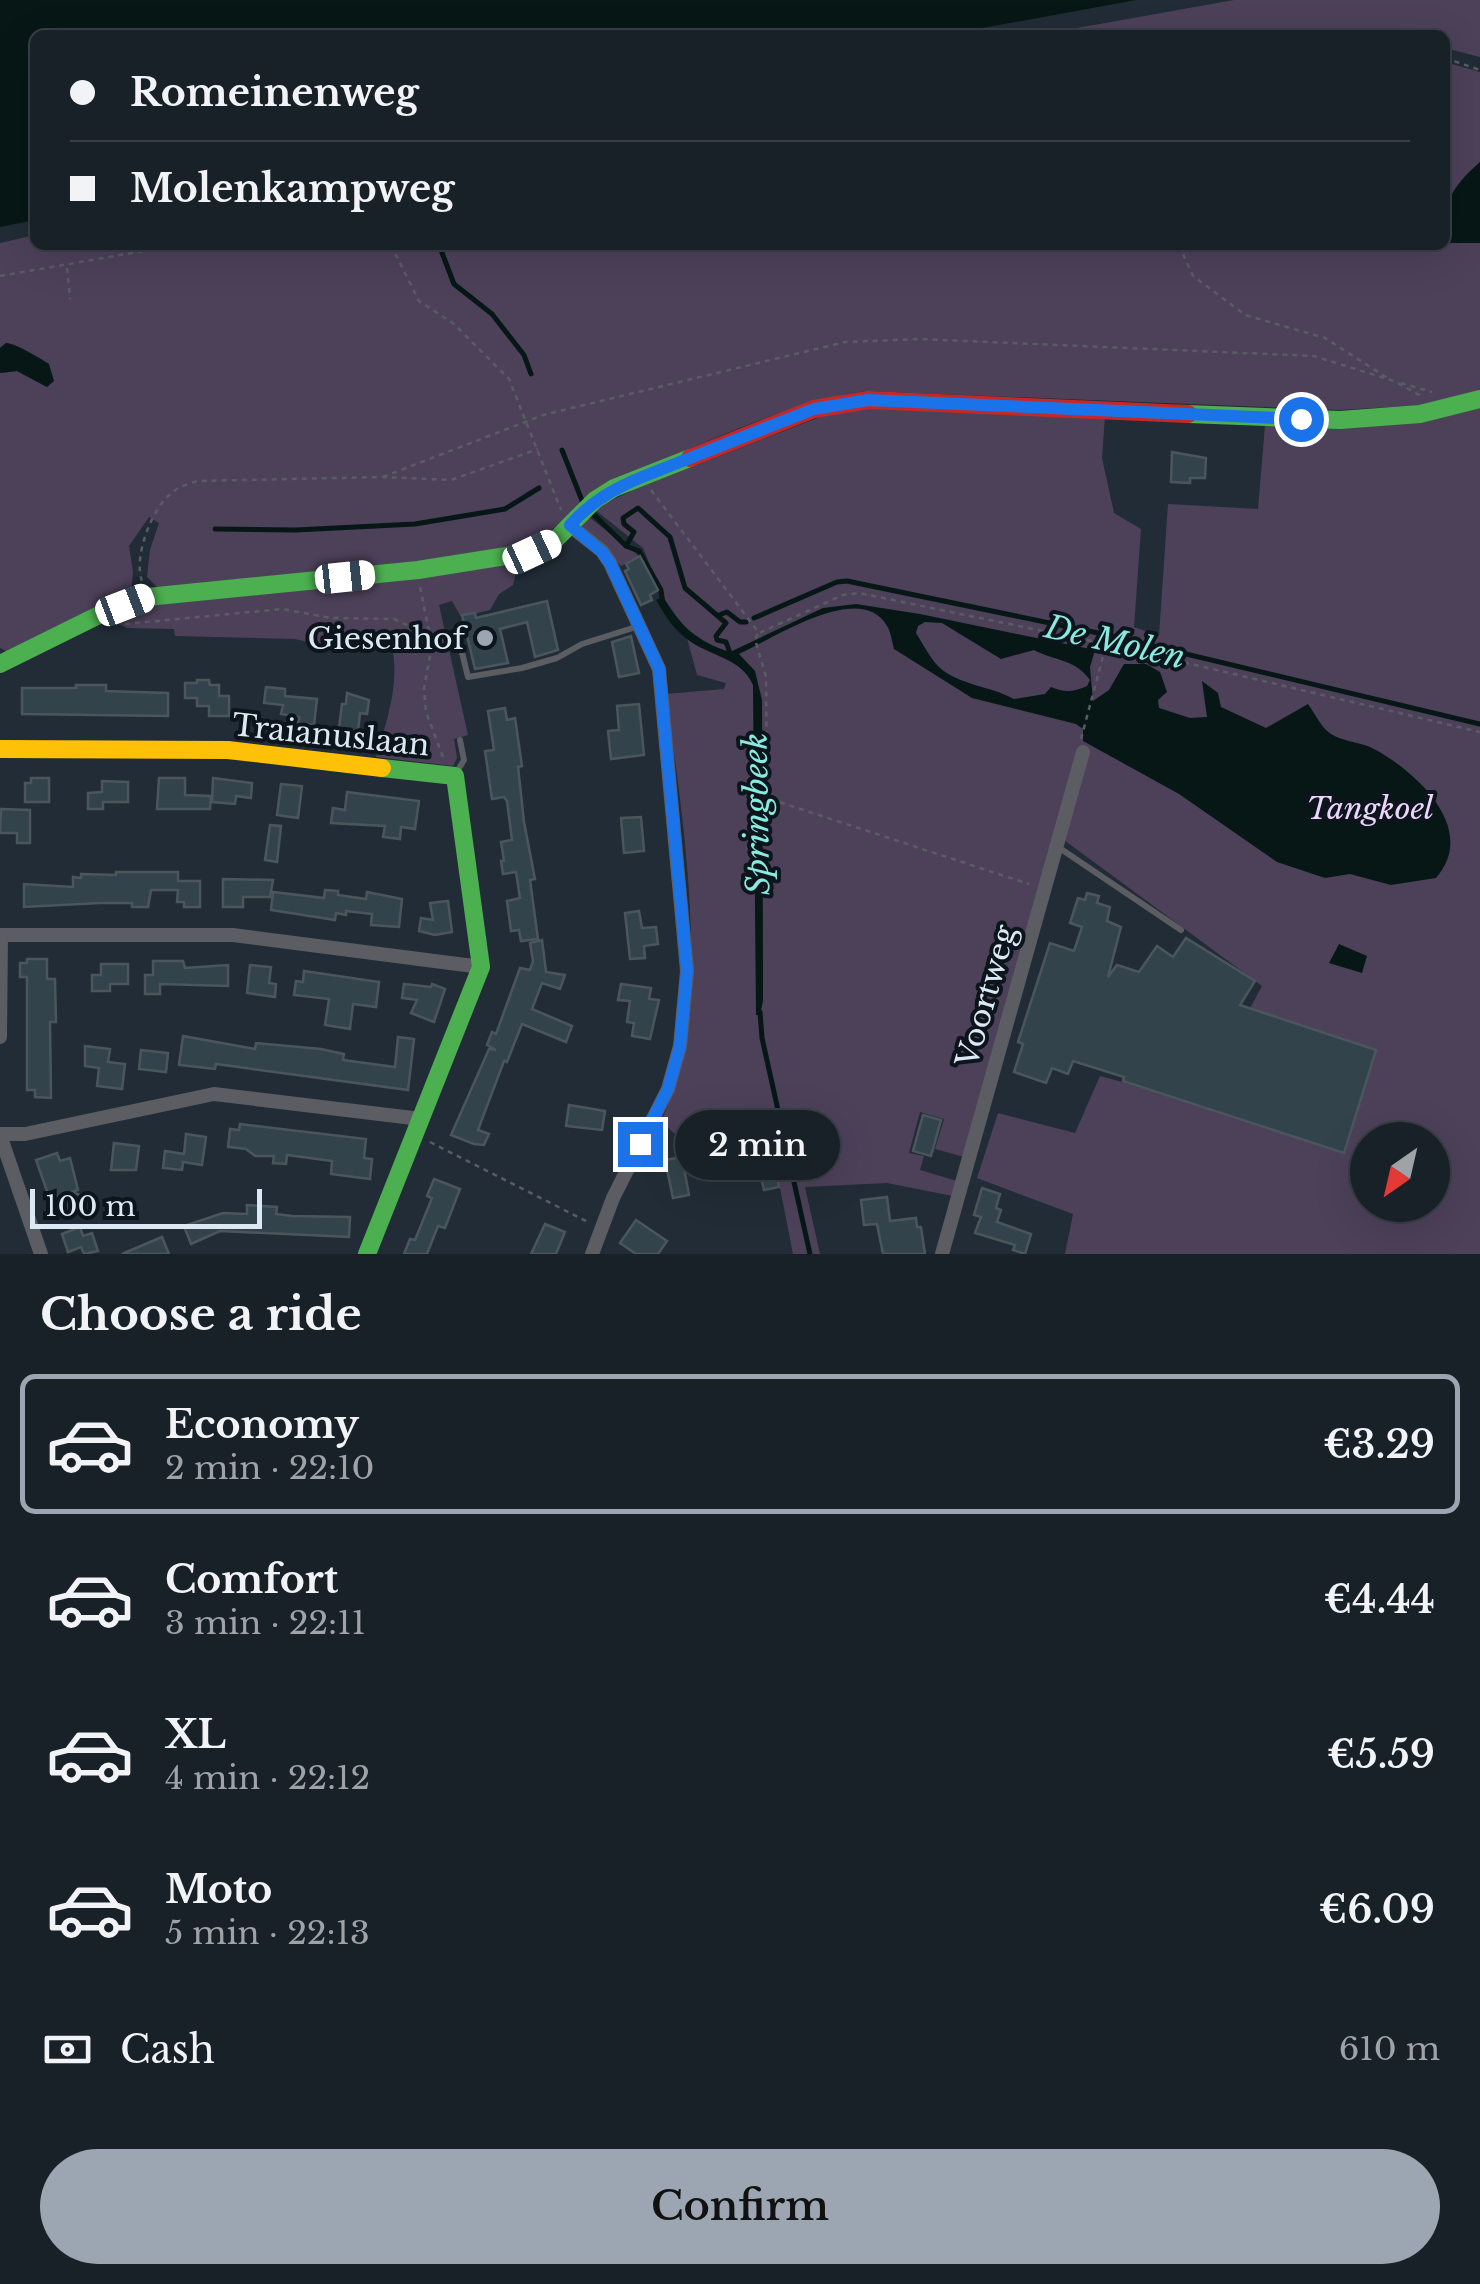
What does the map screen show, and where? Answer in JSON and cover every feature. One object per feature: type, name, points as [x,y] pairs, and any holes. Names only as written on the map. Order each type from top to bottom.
[{"type":"street","points":[[0,664],[147,597],[418,570],[532,552],[554,542],[595,500],[642,477],[814,409],[868,400],[1340,420],[1420,414],[1438,400],[1480,399]]},
{"type":"street","points":[[574,520],[610,563],[659,669],[687,970],[680,1046],[668,1089],[592,1254]]},
{"type":"street","name":"Traianuslaan","points":[[0,749],[228,750],[455,776],[481,967],[366,1254]]},
{"type":"street","name":"Voortweg","points":[[942,1254],[1084,752]]},
{"type":"street","points":[[0,1038],[0,935],[232,935],[481,967]]},
{"type":"street","points":[[41,1254],[0,1134],[25,1134],[214,1094],[418,1127]]},
{"type":"lane","points":[[458,636],[468,677],[540,664],[582,644],[640,626]]},
{"type":"lane","points":[[455,776],[464,760],[460,740]]},
{"type":"lane","points":[[1057,846],[1181,930]]},
{"type":"path","points":[[1450,60],[1480,70]]},
{"type":"path","points":[[0,276],[149,250]]},
{"type":"path","points":[[394,250],[419,301],[454,324],[509,379],[562,513],[574,520]]},
{"type":"path","points":[[1181,250],[1193,276],[1245,315],[1325,338],[1394,381],[1438,400]]},
{"type":"path","points":[[67,266],[70,298]]},
{"type":"path","points":[[383,477],[543,414],[845,342],[919,338],[1314,356],[1394,381],[1438,400]]},
{"type":"path","points":[[147,597],[138,572],[140,546],[171,492],[197,480],[451,480],[538,450]]},
{"type":"path","points":[[642,477],[759,632]]},
{"type":"path","points":[[418,570],[432,658],[426,670],[426,712],[442,756],[455,776]]},
{"type":"path","points":[[1045,889],[767,798],[766,677],[756,639],[759,632],[843,595],[859,593],[1106,644],[1480,732]]},
{"type":"path","points":[[103,614],[114,625],[282,609],[332,618],[394,619],[428,635]]},
{"type":"path","points":[[1080,734],[1106,644]]},
{"type":"path","points":[[418,1127],[601,1228]]},
{"type":"green space","points":[[1234,0],[1480,0],[1480,57],[1450,49],[1450,30],[1066,30]]},
{"type":"green space","points":[[1450,63],[1480,72],[1480,162],[1450,196]]},
{"type":"green space","points":[[30,236],[30,250],[1450,250],[1450,243],[1480,243],[1480,392],[1427,405],[1339,410],[865,391],[766,418],[606,484],[544,535],[515,548],[483,556],[158,588],[147,577],[159,523],[149,517],[129,546],[131,595],[8,652],[0,648],[0,373],[17,371],[47,387],[49,364],[10,344],[0,348],[0,243]]},
{"type":"green space","points":[[1480,403],[1480,1254],[1065,1254],[1073,1214],[977,1178],[998,1113],[1075,1133],[1100,1076],[1199,1103],[1262,986],[1064,840],[964,1157],[935,1149],[944,1119],[920,1112],[909,1153],[924,1156],[920,1170],[957,1181],[953,1196],[887,1183],[805,1187],[820,1254],[793,1254],[766,1117],[677,1136],[661,1121],[678,1075],[691,968],[686,853],[666,694],[724,689],[726,683],[697,675],[684,627],[663,597],[643,548],[594,509],[635,489],[825,415],[857,407],[1105,415],[1102,458],[1114,513],[1141,529],[1134,627],[1159,636],[1168,504],[1258,509],[1265,425]],"holes":[[[754,691],[762,700],[763,1001]]]},
{"type":"green space","points":[[590,518],[639,556],[621,566],[592,539],[579,520]]},
{"type":"green space","points":[[519,561],[513,585],[499,594],[490,610],[461,617],[452,601],[439,605],[468,735],[454,739],[457,758],[453,766],[376,757],[394,686],[391,643],[329,647],[295,639],[175,636],[174,629],[127,628],[108,619],[152,601]]},
{"type":"water","points":[[0,0],[1136,0],[971,30],[30,30],[30,221],[0,227]]},
{"type":"water","points":[[1480,162],[1480,243],[1450,243],[1450,198]]},
{"type":"water","points":[[6,343],[49,364],[54,381],[47,387],[17,371],[0,373],[0,348]]},
{"type":"water","name":"Tangkoel","points":[[663,597],[691,632],[730,652],[823,608],[856,604],[1095,650],[1090,667],[1093,701],[1109,690],[1124,664],[1146,664],[1160,672],[1167,692],[1158,700],[1159,708],[1190,718],[1207,717],[1202,681],[1218,693],[1221,707],[1266,728],[1308,704],[1331,734],[1376,750],[1425,788],[1447,823],[1447,860],[1436,878],[1391,885],[1350,874],[1325,878],[1277,862],[1179,794],[1083,741],[1083,729],[1076,724],[972,698],[894,649],[888,628],[874,613],[857,609],[837,611],[815,617],[739,654],[755,671],[762,700],[763,1001],[760,1015],[756,1015],[753,685],[733,663],[682,635],[656,600]],"holes":[[[925,622],[942,623],[1001,659],[1034,650],[1071,664],[1090,680],[1077,690],[1051,687],[1045,694],[1014,699],[965,682],[939,667],[916,633]]]},
{"type":"water","points":[[1339,944],[1367,956],[1362,973],[1329,963]]},
{"type":"building","points":[[1172,452],[1206,458],[1205,478],[1190,478],[1190,483],[1171,482]]},
{"type":"building","points":[[640,556],[658,590],[650,595],[652,600],[641,605],[625,571],[629,569],[626,564]]},
{"type":"building","name":"Giesenhof","points":[[547,601],[558,650],[535,657],[527,622],[500,629],[508,663],[475,669],[462,615],[475,613],[476,618]]},
{"type":"building","points":[[631,636],[639,673],[619,677],[612,642]]},
{"type":"building","points":[[197,680],[219,685],[219,696],[229,696],[229,716],[209,716],[209,706],[197,706],[197,698],[185,698],[185,683]]},
{"type":"building","points":[[106,685],[106,691],[168,693],[168,716],[22,714],[22,688]]},
{"type":"building","points":[[266,687],[285,689],[285,696],[317,699],[314,725],[298,723],[299,717],[281,714],[283,705],[264,703]]},
{"type":"building","points":[[347,693],[369,700],[367,714],[360,713],[358,731],[339,728]]},
{"type":"building","points":[[639,704],[644,755],[611,759],[608,731],[619,730],[617,706]]},
{"type":"building","points":[[505,708],[507,720],[515,718],[524,822],[535,879],[530,880],[538,939],[521,941],[519,930],[511,931],[507,901],[520,898],[516,872],[503,874],[501,861],[501,842],[512,840],[507,801],[504,797],[492,799],[485,751],[494,750],[488,711]]},
{"type":"building","points":[[31,778],[49,778],[49,802],[25,802],[25,783],[31,783]]},
{"type":"building","points":[[159,778],[185,778],[185,795],[211,796],[210,809],[157,809]]},
{"type":"building","points":[[213,778],[252,783],[251,798],[236,796],[235,804],[212,802]]},
{"type":"building","points":[[102,781],[128,782],[128,802],[103,802],[103,809],[88,809],[88,793],[102,792]]},
{"type":"building","points":[[281,784],[302,786],[298,818],[277,815]]},
{"type":"building","points":[[347,792],[419,801],[415,829],[401,827],[400,839],[383,837],[385,826],[331,823],[333,808],[345,810]]},
{"type":"building","points":[[1,809],[30,810],[30,843],[17,843],[17,833],[0,833]]},
{"type":"building","points":[[641,817],[644,851],[624,853],[621,818]]},
{"type":"building","points":[[270,825],[281,826],[277,862],[265,860]]},
{"type":"building","points":[[178,872],[178,881],[200,881],[200,907],[184,907],[184,902],[177,902],[178,890],[151,890],[148,907],[100,903],[24,907],[24,884],[73,887],[73,877],[81,878],[81,874]]},
{"type":"building","points":[[223,879],[273,880],[270,897],[243,897],[243,907],[223,907]]},
{"type":"building","points":[[325,890],[366,899],[367,892],[402,899],[399,927],[371,925],[372,914],[346,911],[346,915],[336,913],[335,920],[271,910],[273,892],[324,898]]},
{"type":"building","points":[[1087,893],[1099,896],[1097,903],[1110,907],[1107,921],[1121,927],[1108,977],[1117,965],[1139,972],[1157,946],[1173,957],[1186,938],[1255,981],[1240,1005],[1376,1050],[1354,1122],[1350,1122],[1344,1153],[1073,1061],[1068,1074],[1052,1068],[1046,1083],[1014,1072],[1023,1044],[1018,1042],[1050,943],[1074,951],[1082,927],[1070,923],[1078,898],[1085,900]]},
{"type":"building","points":[[448,901],[452,932],[435,935],[419,931],[421,918],[433,920],[430,903]]},
{"type":"building","points":[[639,911],[642,928],[656,927],[658,944],[644,946],[645,958],[630,959],[625,913]]},
{"type":"building","points":[[542,940],[546,972],[565,975],[560,989],[542,983],[532,1009],[572,1026],[566,1042],[522,1024],[478,1130],[489,1134],[484,1145],[451,1135],[489,1049],[496,1050],[487,1045],[492,1032],[496,1034],[520,968],[530,970],[530,943]]},
{"type":"building","points":[[27,959],[47,959],[47,979],[55,979],[56,1022],[50,1022],[51,1098],[35,1097],[35,1090],[27,1090],[27,977],[20,977],[20,963],[27,963]]},
{"type":"building","points":[[153,961],[183,961],[185,968],[228,965],[228,986],[160,984],[160,994],[145,994],[145,975],[153,975]]},
{"type":"building","points":[[101,964],[128,964],[128,984],[110,984],[110,991],[92,991],[92,975],[101,975]]},
{"type":"building","points":[[250,965],[271,967],[269,983],[276,984],[275,997],[247,993]]},
{"type":"building","points":[[304,971],[379,982],[376,1007],[353,1004],[350,1029],[325,1025],[329,999],[294,995],[296,981],[303,982]]},
{"type":"building","points":[[404,984],[432,984],[445,989],[434,1022],[411,1013],[417,1000],[402,998]]},
{"type":"building","points":[[621,984],[651,988],[649,999],[659,1000],[650,1039],[632,1036],[634,1023],[627,1022],[630,1001],[618,1000]]},
{"type":"building","points":[[183,1036],[255,1049],[256,1043],[321,1049],[344,1054],[343,1060],[395,1067],[398,1037],[414,1039],[408,1090],[216,1064],[215,1069],[179,1065]]},
{"type":"building","points":[[85,1046],[110,1049],[108,1062],[125,1064],[122,1089],[97,1086],[99,1068],[85,1066]]},
{"type":"building","points":[[141,1050],[168,1053],[166,1072],[139,1069]]},
{"type":"building","points":[[569,1105],[605,1111],[602,1130],[566,1126]]},
{"type":"building","points":[[923,1115],[941,1120],[931,1156],[913,1151]]},
{"type":"building","points":[[240,1124],[366,1139],[364,1158],[372,1159],[370,1179],[331,1174],[332,1161],[287,1155],[286,1164],[273,1163],[274,1156],[255,1156],[246,1149],[228,1147],[230,1129],[239,1130]]},
{"type":"building","points":[[186,1134],[206,1137],[202,1165],[183,1162],[182,1170],[163,1168],[165,1151],[184,1154]]},
{"type":"building","points":[[114,1143],[139,1146],[136,1170],[111,1170]]},
{"type":"building","points":[[57,1153],[60,1161],[70,1158],[78,1190],[72,1192],[80,1195],[85,1210],[67,1216],[64,1208],[54,1211],[36,1160]]},
{"type":"building","points":[[682,1157],[689,1195],[673,1198],[665,1160]]},
{"type":"building","points":[[775,1165],[779,1187],[764,1190],[759,1168]]},
{"type":"building","points":[[434,1179],[460,1189],[445,1228],[438,1226],[427,1254],[404,1254],[410,1239],[415,1240],[432,1198],[427,1196]]},
{"type":"building","points":[[982,1188],[1000,1194],[997,1222],[1031,1234],[1025,1254],[1013,1250],[1015,1245],[975,1233],[981,1217],[974,1215]]},
{"type":"building","points":[[887,1197],[890,1221],[916,1218],[925,1254],[883,1254],[877,1224],[864,1225],[861,1200]]},
{"type":"building","points":[[247,1205],[277,1207],[276,1214],[292,1216],[350,1217],[349,1237],[220,1231],[191,1244],[184,1226],[223,1213],[247,1214]]},
{"type":"building","points":[[636,1220],[667,1241],[658,1254],[636,1254],[620,1243]]},
{"type":"building","points":[[545,1224],[565,1232],[556,1254],[531,1254]]},
{"type":"building","points":[[80,1227],[83,1236],[92,1233],[98,1251],[84,1254],[81,1247],[68,1252],[62,1234]]},
{"type":"building","points":[[162,1237],[169,1254],[122,1254]]},
{"type":"waterway","name":"Springbeek","points":[[441,250],[454,284],[492,314],[524,355],[531,374]]},
{"type":"waterway","name":"Springbeek","points":[[562,450],[583,503]]},
{"type":"waterway","points":[[215,529],[296,530],[415,524],[505,509],[539,488]]},
{"type":"waterway","points":[[626,546],[634,532],[623,518],[638,508],[670,537],[685,588],[726,623],[716,636],[726,642],[733,654]]},
{"type":"waterway","name":"Springbeek","points":[[590,511],[626,546],[639,551],[661,590],[663,604]]},
{"type":"waterway","name":"De Molen","points":[[754,618],[847,581],[1098,633],[1480,724]]},
{"type":"waterway","name":"De Molen","points":[[719,615],[727,612],[746,622]]},
{"type":"waterway","name":"Springbeek","points":[[760,1012],[762,1038],[810,1254]]},
{"type":"traffic: fast","points":[[1188,414],[1340,420],[1420,414],[1480,399]]},
{"type":"traffic: fast","points":[[0,664],[103,613],[147,597],[418,570],[532,552],[554,541],[595,500],[614,488],[690,458]]},
{"type":"traffic: fast","points":[[367,1254],[481,967],[455,776],[382,768]]},
{"type":"traffic: slow","points":[[0,749],[228,750],[382,768]]},
{"type":"traffic: jam","points":[[690,458],[814,409],[868,400],[1188,414]]},
{"type":"place","name":"Giesenhof","points":[[485,638]]},
{"type":"route","points":[[640,1144],[668,1089],[680,1046],[687,970],[676,839],[659,669],[610,563],[570,525],[580,514],[614,488],[814,409],[868,400],[1301,419]]}]
